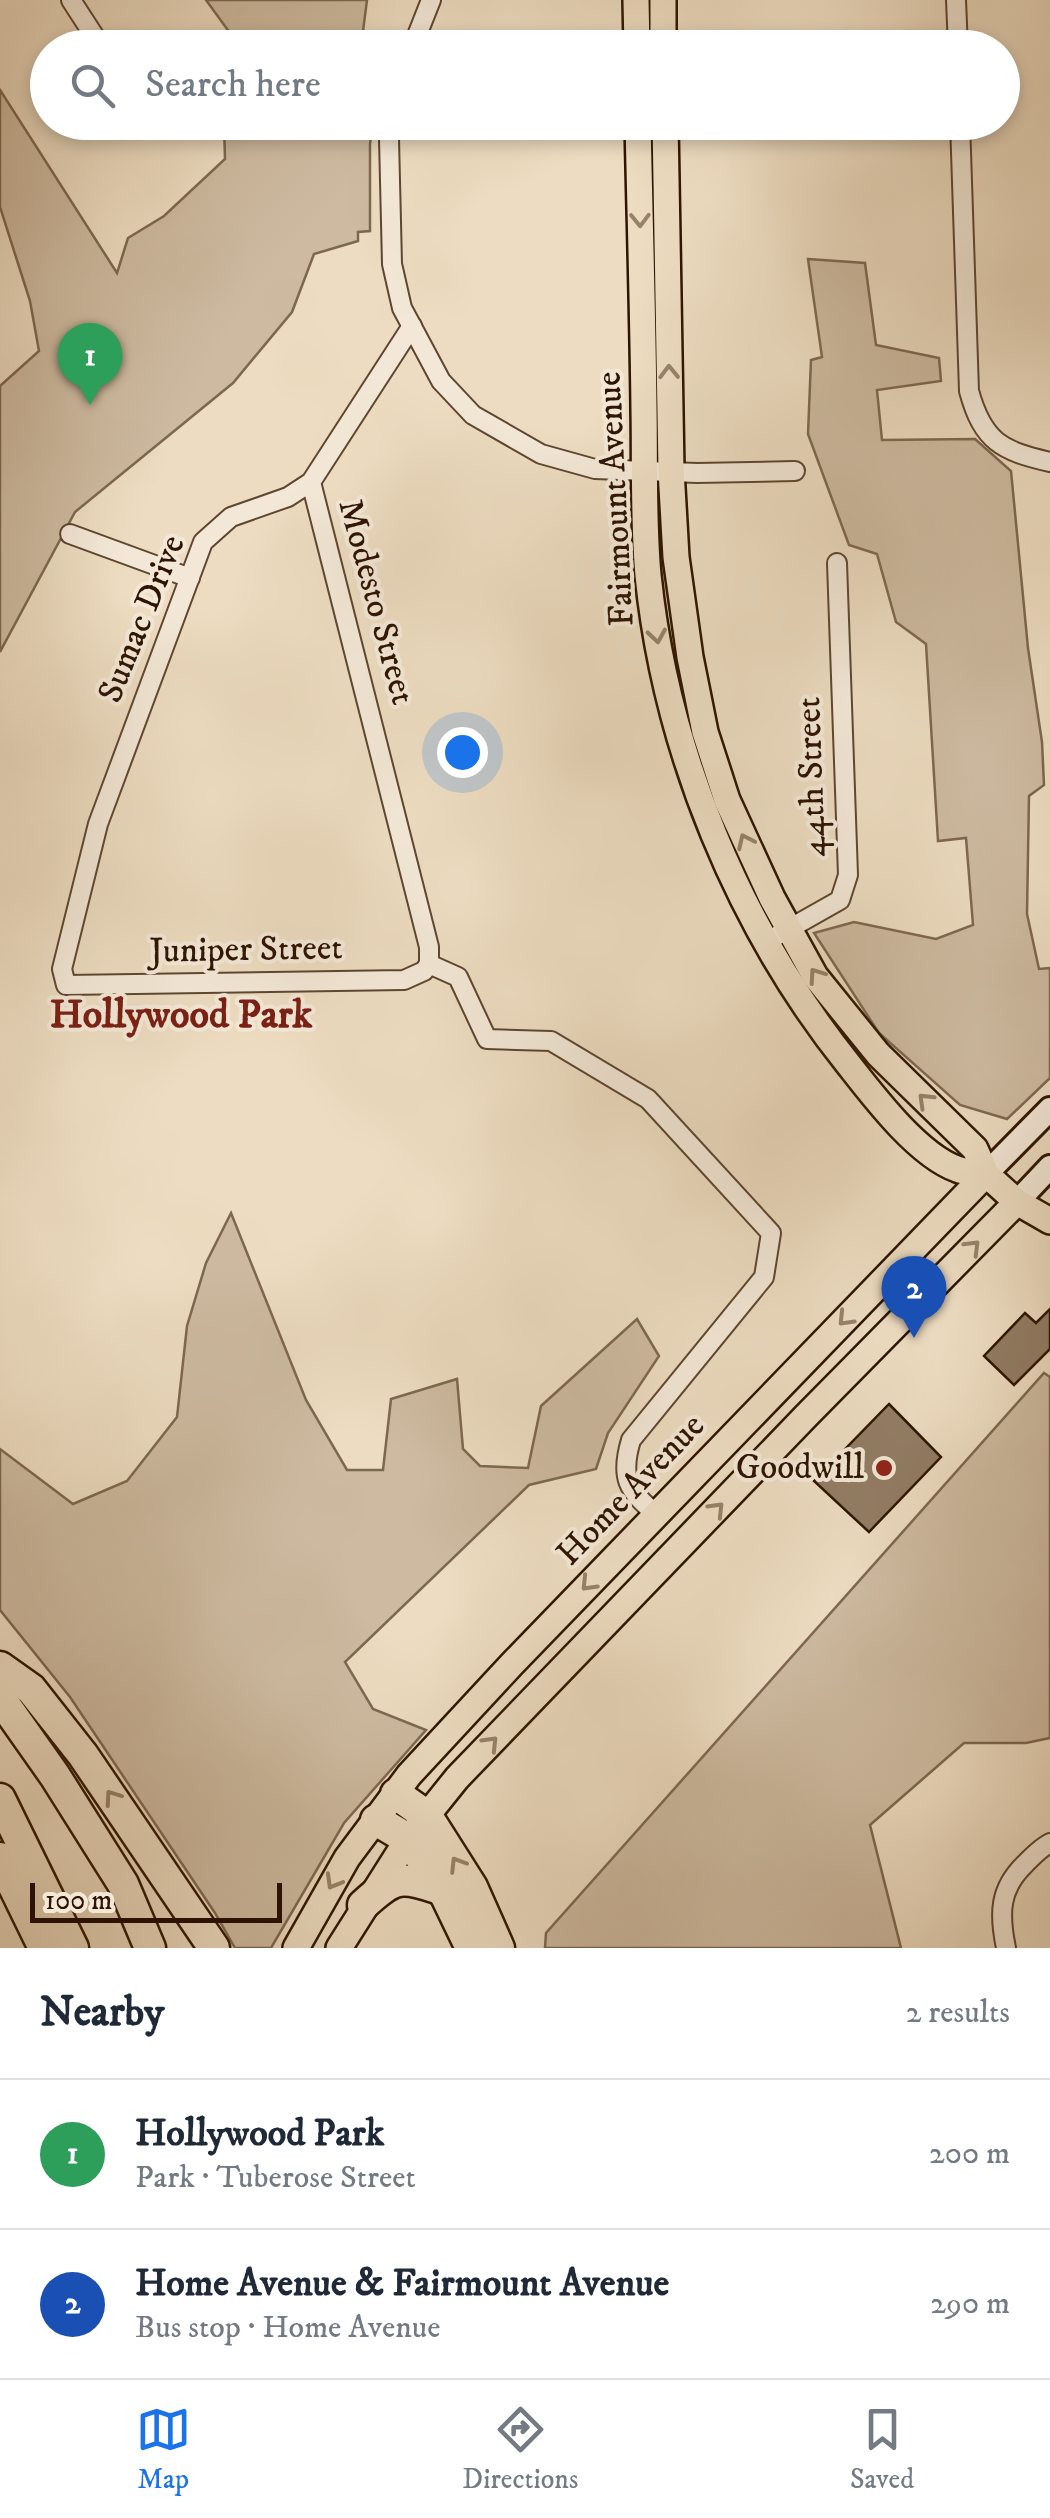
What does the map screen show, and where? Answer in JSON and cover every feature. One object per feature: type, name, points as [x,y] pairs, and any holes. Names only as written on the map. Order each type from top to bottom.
[{"type":"highway","points":[[0,1666],[31,1689],[83,1756],[214,1948]]},
{"type":"highway","points":[[0,1698],[55,1776],[163,1948]]},
{"type":"highway","points":[[396,1794],[418,1828],[472,1887],[499,1948]]},
{"type":"highway","points":[[0,1800],[73,1948]]},
{"type":"highway","points":[[376,1820],[418,1828]]},
{"type":"highway","points":[[418,1828],[442,1890],[471,1948]]},
{"type":"highway","points":[[0,1858],[44,1948]]},
{"type":"highway","points":[[364,1906],[396,1880],[442,1890]]},
{"type":"highway","points":[[123,1884],[150,1948]]},
{"type":"main road","points":[[636,0],[637,30]]},
{"type":"main road","points":[[662,0],[663,30]]},
{"type":"main road","name":"Fairmount Avenue","points":[[639,140],[658,470],[705,732],[726,800],[815,976],[878,1054],[975,1149],[986,1174],[1017,1202],[1050,1221]]},
{"type":"main road","name":"Fairmount Avenue","points":[[665,140],[658,470],[648,574],[673,709],[708,822],[764,943],[836,1048],[890,1116],[953,1168],[986,1174]]},
{"type":"main road","name":"Home Avenue","points":[[296,1948],[347,1858],[396,1794],[512,1664],[1050,1109]]},
{"type":"main road","points":[[339,1948],[418,1828],[480,1754],[1050,1167]]},
{"type":"street","points":[[71,0],[90,30]]},
{"type":"street","points":[[419,30],[431,0]]},
{"type":"street","points":[[956,0],[957,30]]},
{"type":"street","points":[[389,140],[392,264],[402,308],[441,381],[473,414],[541,454],[595,469],[795,471]]},
{"type":"street","points":[[961,140],[969,391],[993,440],[1012,453],[1050,462]]},
{"type":"street","points":[[311,482],[412,326]]},
{"type":"street","name":"Sumac Drive","points":[[66,985],[62,970],[98,824],[203,542],[231,517],[288,496],[311,482]]},
{"type":"street","name":"Modesto Street","points":[[311,482],[430,946],[426,967]]},
{"type":"street","points":[[70,534],[190,578]]},
{"type":"street","name":"44th Street","points":[[764,943],[840,900],[848,875],[836,563]]},
{"type":"street","points":[[426,967],[458,976],[487,1039],[550,1041],[648,1100],[771,1232],[764,1277],[631,1440],[624,1464],[632,1494],[656,1514]]},
{"type":"street","name":"Juniper Street","points":[[66,985],[404,980],[426,967]]},
{"type":"street","points":[[1006,1948],[1000,1919],[1004,1892],[1011,1878],[1050,1842]]},
{"type":"shaded area","points":[[206,0],[367,0],[363,30],[228,30]]},
{"type":"shaded area","points":[[0,90],[117,273],[128,238],[164,216],[225,159],[224,140],[371,140],[370,231],[358,232],[358,241],[314,254],[292,312],[233,383],[75,512],[0,652],[0,386],[39,351],[30,301],[0,207]]},
{"type":"shaded area","points":[[808,259],[865,263],[876,345],[939,358],[941,381],[877,390],[882,440],[975,439],[1011,471],[1028,648],[1042,742],[1044,785],[1029,796],[1027,914],[1039,969],[1050,968],[1050,1078],[1007,1119],[960,1105],[879,1033],[814,933],[854,922],[936,939],[973,925],[966,838],[938,841],[926,644],[896,622],[877,554],[849,545],[808,434],[811,360],[822,357]]},
{"type":"shaded area","points":[[231,1213],[306,1400],[347,1470],[383,1470],[391,1399],[457,1379],[463,1449],[480,1466],[528,1468],[541,1406],[637,1319],[659,1356],[608,1433],[596,1469],[529,1485],[345,1662],[373,1709],[426,1730],[344,1823],[271,1948],[235,1948],[70,1697],[0,1610],[0,1449],[73,1504],[127,1481],[177,1417],[187,1326],[206,1263]]},
{"type":"shaded area","points":[[1044,1373],[1050,1377],[1050,1738],[1026,1743],[964,1743],[870,1825],[901,1948],[545,1948],[546,1933]]},
{"type":"building","points":[[1050,1309],[1050,1349],[1014,1385],[984,1356],[1025,1313],[1036,1323]]},
{"type":"building","points":[[889,1404],[941,1457],[869,1532],[814,1481]]},
{"type":"place","name":"Hollywood Park","points":[[90,405]]},
{"type":"place","name":"Home Avenue & Fairmount Avenue","points":[[914,1338]]},
{"type":"place","name":"Goodwill","points":[[884,1468]]},
{"type":"district","name":"Hollywood Park","points":[[181,1016]]}]
